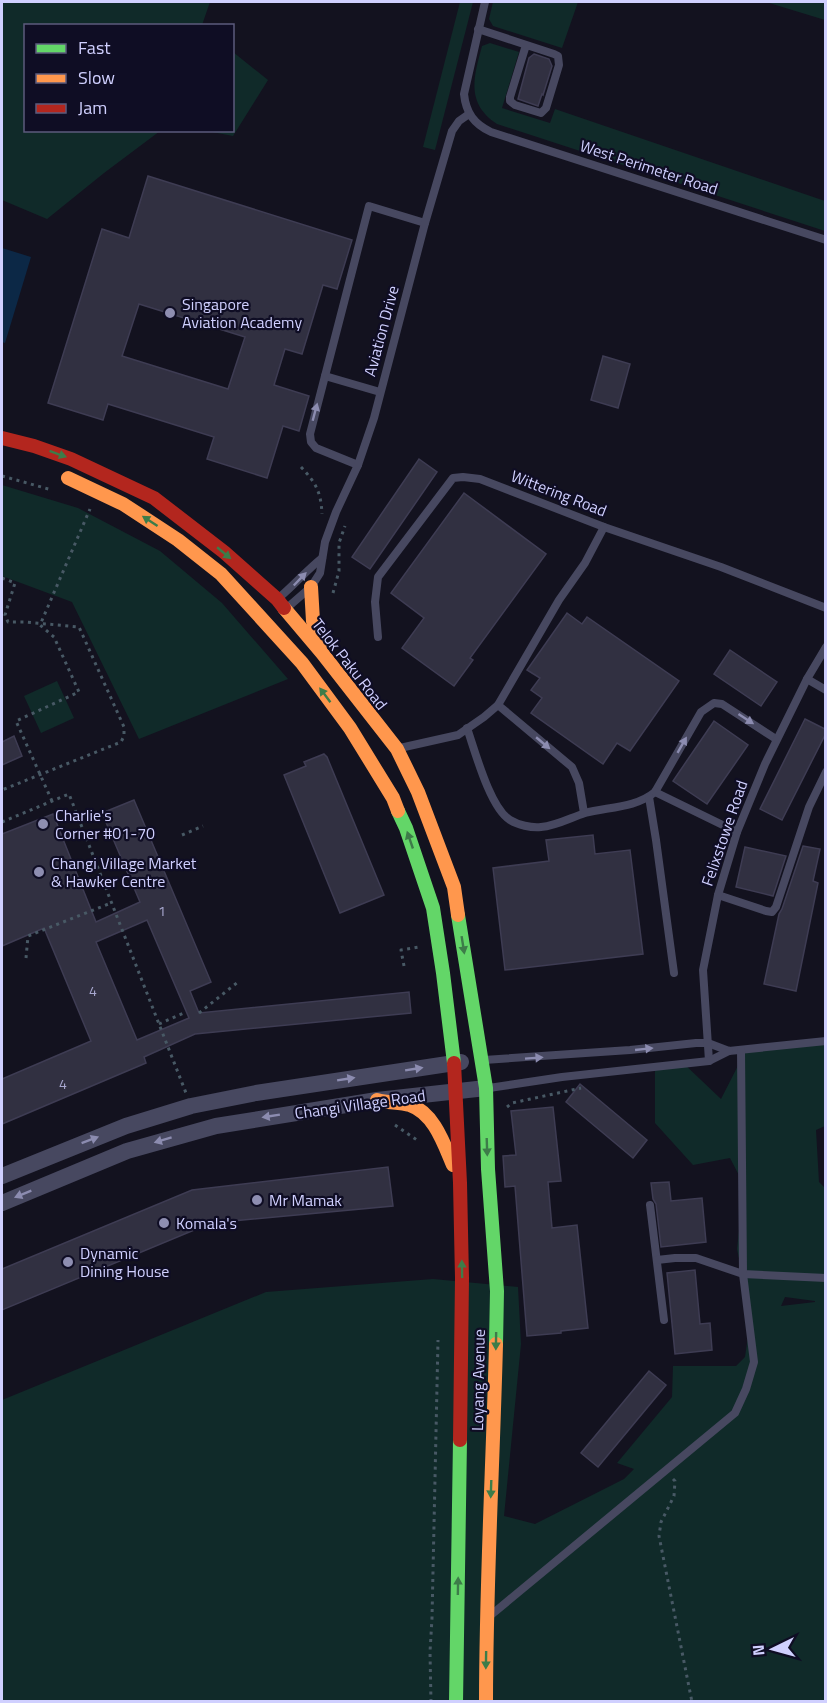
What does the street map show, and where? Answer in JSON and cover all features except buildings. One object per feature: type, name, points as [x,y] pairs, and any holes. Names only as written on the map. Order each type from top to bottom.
[{"type":"main road","name":"Telok Paku Road","points":[[2,438],[71,459],[154,498],[224,552],[281,604],[397,749],[418,792],[454,887],[483,1060]]},
{"type":"main road","points":[[53,472],[123,504],[178,540],[221,574],[302,663],[350,728],[393,798],[406,828],[433,908],[453,1063]]},
{"type":"main road","points":[[311,587],[313,621],[322,653]]},
{"type":"main road","name":"Loyang Avenue","points":[[483,1060],[497,1291],[486,1619],[486,1701]]},
{"type":"main road","name":"Loyang Avenue","points":[[453,1063],[460,1183],[462,1278],[456,1701]]},
{"type":"main road","points":[[377,1100],[413,1107],[428,1118],[438,1133],[460,1183]]},
{"type":"street","name":"Changi Village Road","points":[[2,1176],[126,1126],[191,1106],[256,1093],[483,1060]]},
{"type":"street","name":"Changi Village Road","points":[[2,1203],[110,1158],[174,1137],[231,1122],[377,1100],[486,1088]]},
{"type":"lane","points":[[469,114],[464,94],[486,2]]},
{"type":"lane","points":[[478,29],[554,54],[558,56],[559,60],[546,108],[541,113],[515,105],[510,101],[526,45]]},
{"type":"lane","name":"Aviation Drive","points":[[262,618],[311,587],[320,573],[322,558],[336,512],[358,465],[374,418],[425,223],[452,131],[459,121],[469,114]]},
{"type":"lane","name":"West Perimeter Road","points":[[469,114],[481,127],[491,132],[825,240]]},
{"type":"lane","points":[[358,465],[316,448],[311,442],[310,434],[369,206],[425,223]]},
{"type":"lane","points":[[325,376],[380,392]]},
{"type":"lane","name":"Wittering Road","points":[[378,637],[375,602],[378,577],[453,478],[464,477],[480,479],[604,527],[721,567],[825,608]]},
{"type":"lane","points":[[397,749],[458,735],[498,705],[559,600],[585,563],[604,527]]},
{"type":"lane","name":"Aviation Drive","points":[[262,618],[281,604],[312,566],[322,558]]},
{"type":"lane","name":"Felixstowe Road","points":[[709,1061],[703,970],[718,894],[737,832],[776,739],[825,647]]},
{"type":"lane","points":[[807,679],[825,690]]},
{"type":"lane","points":[[467,728],[495,803],[508,819],[525,826],[542,827],[584,813],[622,806],[652,794],[701,712],[714,703],[722,704],[776,739]]},
{"type":"lane","points":[[498,705],[572,767],[579,783],[584,813]]},
{"type":"lane","points":[[718,894],[772,912],[776,907],[809,807],[825,772]]},
{"type":"lane","points":[[652,794],[737,832]]},
{"type":"lane","points":[[652,794],[674,972]]},
{"type":"lane","name":"Changi Village Road","points":[[486,1088],[709,1061],[729,1051],[825,1041]]},
{"type":"lane","name":"Changi Village Road","points":[[483,1060],[708,1043],[729,1051]]},
{"type":"lane","points":[[486,1619],[735,1413],[746,1389],[754,1362],[743,1274],[741,1050]]},
{"type":"lane","points":[[650,1205],[664,1320]]},
{"type":"lane","points":[[657,1260],[696,1258],[743,1274],[825,1278]]},
{"type":"path","points":[[301,467],[316,484],[321,498],[322,519]]},
{"type":"path","points":[[2,476],[51,490]]},
{"type":"path","points":[[40,625],[88,515]]},
{"type":"path","points":[[329,601],[339,571],[339,543],[347,519]]},
{"type":"path","points":[[2,578],[15,583],[5,615],[8,622],[79,627],[124,727],[121,742],[2,790]]},
{"type":"path","points":[[40,625],[54,637],[79,692],[16,721],[52,801]]},
{"type":"path","points":[[2,822],[69,795],[191,1106]]},
{"type":"path","points":[[182,835],[203,826]]},
{"type":"path","points":[[26,958],[28,936],[111,903]]},
{"type":"path","points":[[401,950],[404,966]]},
{"type":"path","points":[[199,1013],[238,982]]},
{"type":"path","points":[[159,1024],[186,1012]]},
{"type":"path","points":[[507,1098],[512,1103]]},
{"type":"path","points":[[412,1136],[420,1144]]},
{"type":"path","points":[[431,1701],[430,1652],[438,1339]]},
{"type":"path","points":[[666,1470],[675,1481],[674,1496],[661,1522],[659,1536],[692,1701]]},
{"type":"green space","points":[[2,2],[210,2],[202,24],[24,24],[24,132],[159,132],[47,219],[2,200]]},
{"type":"green space","points":[[460,2],[473,2],[435,150],[423,147]]},
{"type":"green space","points":[[493,2],[578,2],[562,48],[493,26],[489,19]]},
{"type":"green space","points":[[766,2],[825,2],[825,20]]},
{"type":"green space","points":[[490,43],[519,52],[502,108],[550,123],[555,109],[825,201],[825,231],[497,124],[480,107],[474,88],[482,46]]},
{"type":"green space","points":[[234,53],[268,80],[233,136],[212,132],[234,132]]},
{"type":"green space","points":[[2,485],[78,508],[160,551],[222,603],[288,679],[139,739],[72,602],[2,576]]},
{"type":"green space","points":[[57,681],[74,718],[41,733],[24,696]]},
{"type":"green space","points":[[825,1042],[825,1126],[816,1130],[819,1182],[826,1189],[825,1701],[2,1702],[2,1400],[266,1292],[433,1279],[518,1287],[521,1344],[504,1516],[535,1524],[624,1479],[634,1469],[617,1463],[672,1397],[673,1366],[736,1366],[745,1357],[751,1316],[737,1249],[744,1185],[730,1158],[693,1165],[655,1123],[655,1064],[681,1061],[721,1099],[746,1050]],"holes":[[[785,1297],[815,1302],[781,1306]]]},
{"type":"water","points":[[2,248],[31,257],[5,343],[2,342]]},
{"type":"traffic: fast","points":[[398,811],[433,908],[454,1063]]},
{"type":"traffic: fast","points":[[458,915],[486,1088],[488,1169],[497,1291],[496,1344]]},
{"type":"traffic: fast","points":[[456,1702],[460,1440]]},
{"type":"traffic: slow","points":[[68,478],[123,504],[178,540],[221,574],[302,663],[350,728],[393,798],[398,811]]},
{"type":"traffic: slow","points":[[311,587],[313,621],[320,647]]},
{"type":"traffic: slow","points":[[284,608],[397,749],[418,792],[454,887],[458,915]]},
{"type":"traffic: slow","points":[[377,1100],[410,1105],[426,1115],[442,1139],[453,1165]]},
{"type":"traffic: slow","points":[[486,1702],[496,1344]]},
{"type":"traffic: jam","points":[[2,438],[71,459],[154,498],[224,552],[277,599],[284,608]]},
{"type":"traffic: jam","points":[[454,1063],[462,1278],[460,1440]]},
{"type":"place","name":"Singapore Aviation Academy","points":[[170,313]]},
{"type":"place","name":"Charlie's Corner #01-70","points":[[43,824]]},
{"type":"place","name":"Changi Village Market & Hawker Centre","points":[[39,872]]},
{"type":"place","name":"Mr Mamak","points":[[257,1200]]},
{"type":"place","name":"Komala's","points":[[164,1223]]},
{"type":"place","name":"Dynamic Dining House","points":[[68,1262]]}]
